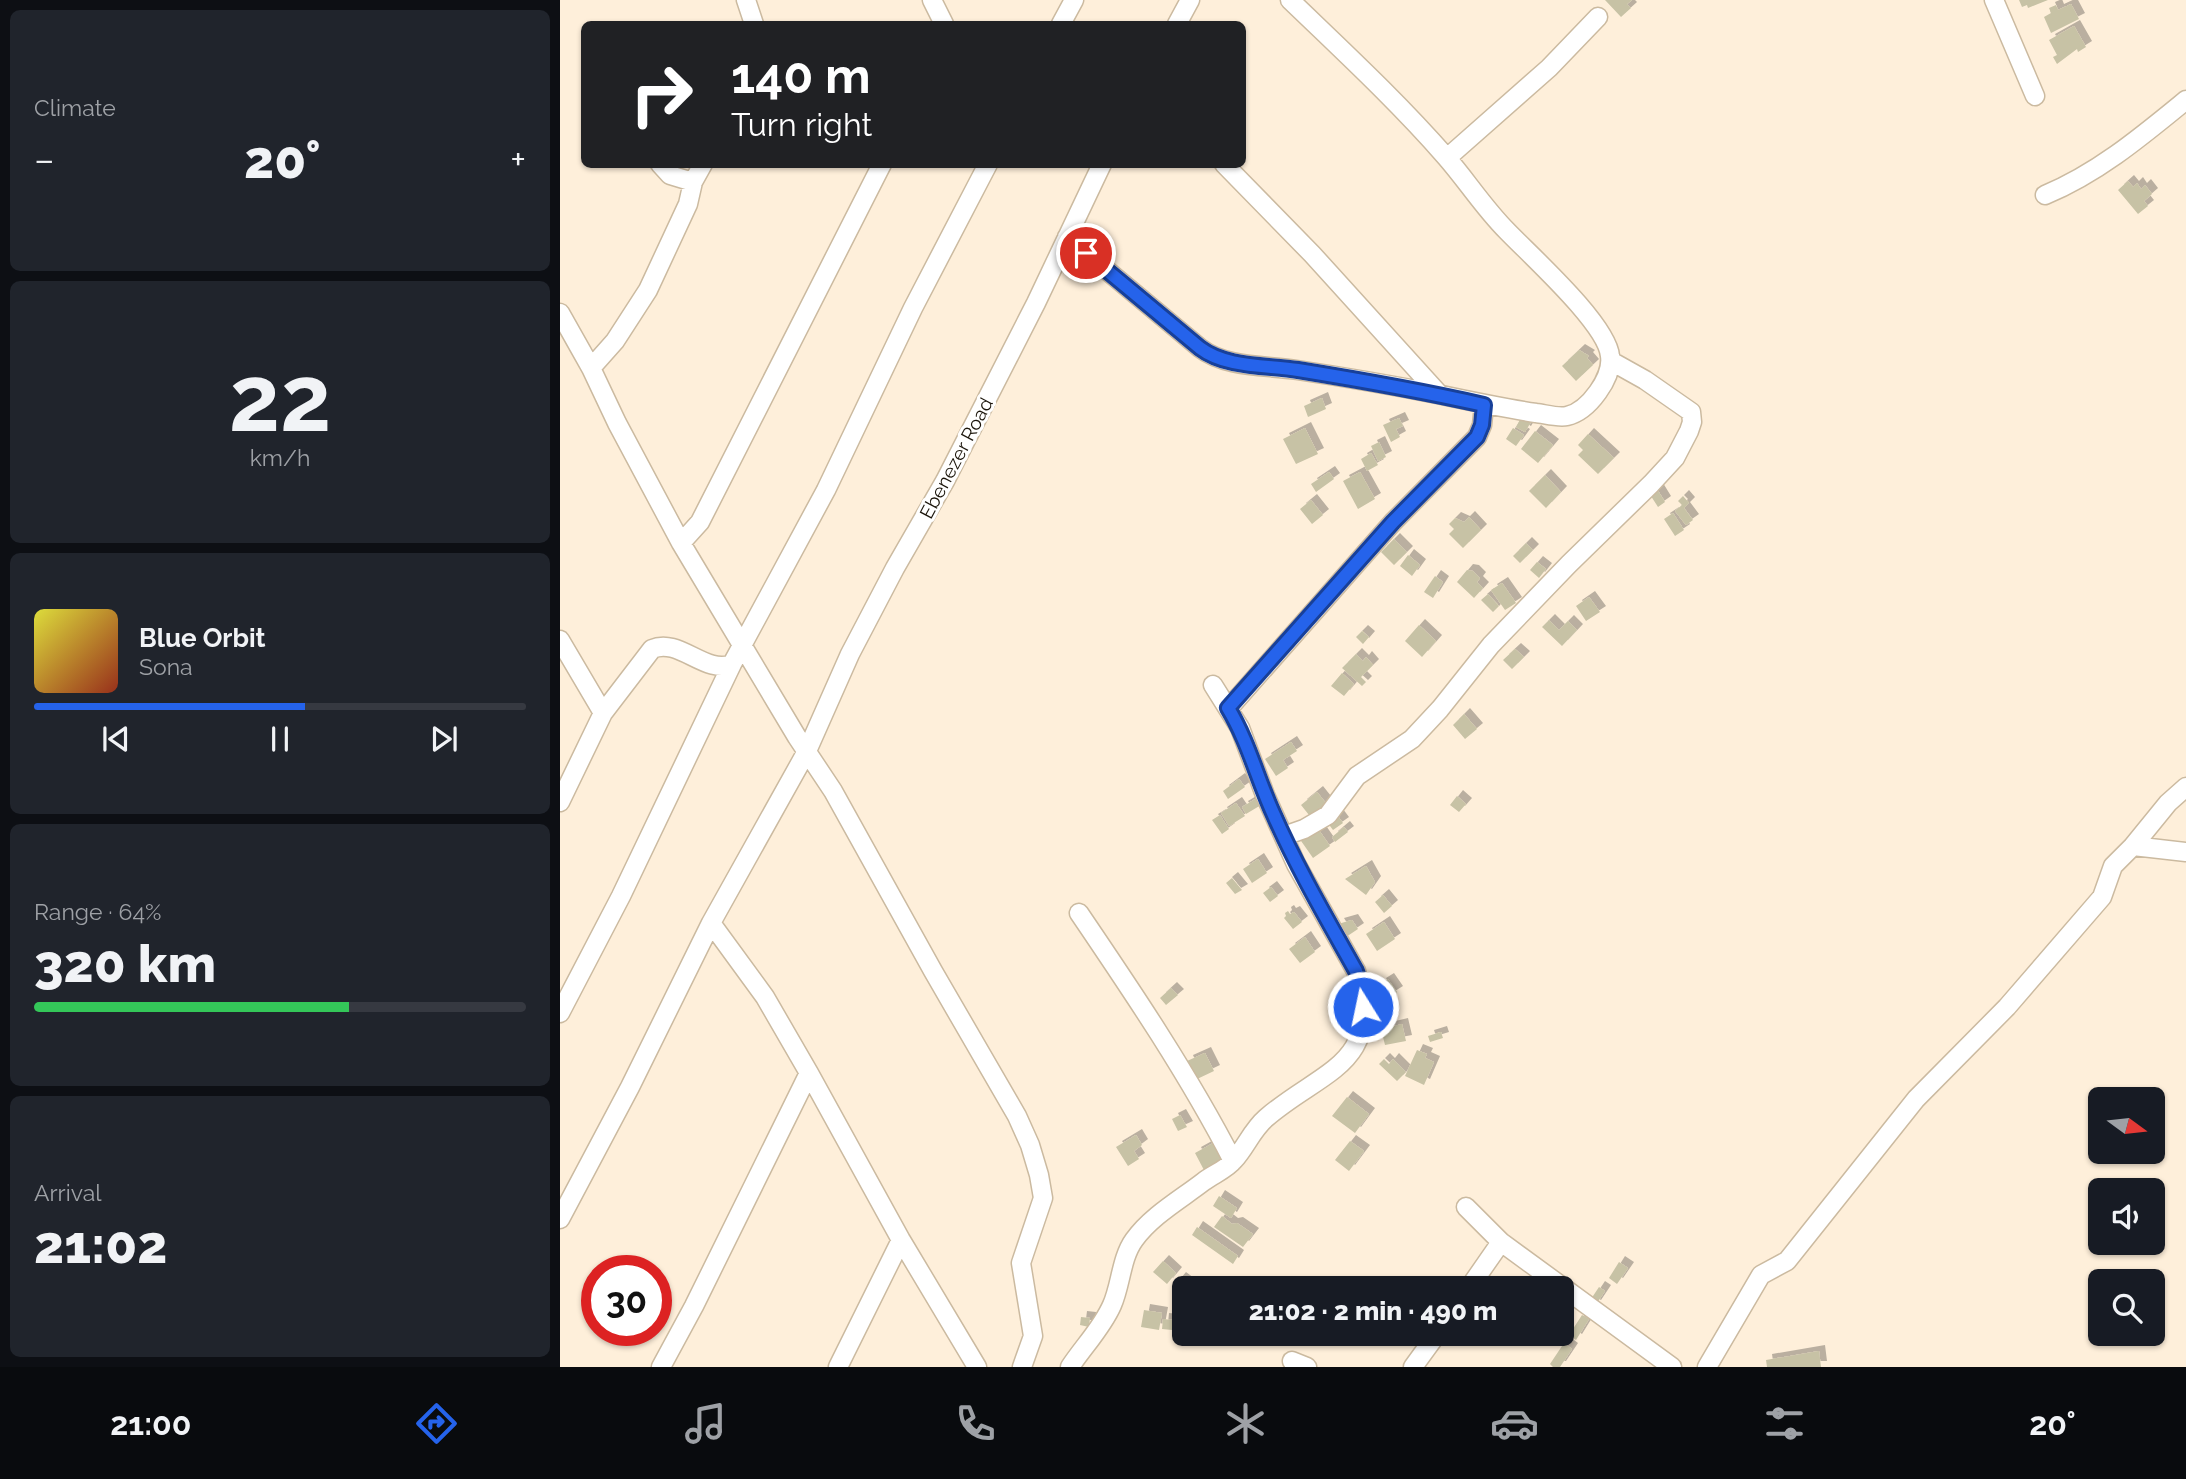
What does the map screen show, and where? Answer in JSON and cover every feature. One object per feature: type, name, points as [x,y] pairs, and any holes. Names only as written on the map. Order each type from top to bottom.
[{"type":"street","points":[[746,0],[753,21]]},
{"type":"street","points":[[932,0],[942,21]]},
{"type":"street","points":[[1063,21],[1074,0]]},
{"type":"street","points":[[1179,21],[1190,0]]},
{"type":"street","points":[[1067,237],[1210,355],[1231,361],[1439,394],[1484,405],[1569,416],[1582,410],[1599,391],[1609,373],[1611,361],[1608,345],[1595,326],[1474,194],[1447,158],[1290,0]]},
{"type":"street","points":[[1994,0],[2035,96]]},
{"type":"street","points":[[1447,158],[1549,68],[1598,17]]},
{"type":"street","points":[[2045,195],[2071,184],[2104,163],[2186,100]]},
{"type":"street","points":[[664,168],[670,175],[693,182]]},
{"type":"street","points":[[591,368],[615,341],[648,290],[688,204],[693,182],[701,168]]},
{"type":"street","points":[[681,543],[700,522],[880,168]]},
{"type":"street","points":[[560,1013],[621,895],[732,664],[826,490],[913,308],[986,168]]},
{"type":"street","name":"Ebenezer Road","points":[[560,1219],[630,1087],[711,923],[807,751],[850,654],[945,481],[1036,303],[1100,168]]},
{"type":"street","points":[[1228,168],[1312,254],[1439,394]]},
{"type":"street","points":[[560,313],[681,543],[833,791],[1011,1105],[1030,1145],[1043,1198],[1021,1263],[1033,1336],[1022,1367]]},
{"type":"street","points":[[1284,836],[1304,829],[1328,815],[1357,776],[1412,739],[1492,645],[1675,458],[1689,431],[1691,412],[1645,380],[1611,361]]},
{"type":"street","points":[[1228,708],[1393,522],[1477,437],[1482,425],[1484,405]]},
{"type":"street","points":[[560,640],[603,713]]},
{"type":"street","points":[[560,802],[603,713],[656,647],[671,647],[717,666],[726,667],[732,664]]},
{"type":"street","points":[[1070,1367],[1111,1308],[1134,1240],[1160,1214],[1233,1161],[1255,1128],[1266,1117],[1338,1067],[1362,1031],[1363,1007],[1356,971],[1296,864],[1240,728],[1213,685]]},
{"type":"street","points":[[1707,1367],[1760,1276],[1787,1261],[1916,1099],[2007,1007],[2102,897],[2113,866],[2168,803],[2186,787]]},
{"type":"street","points":[[2133,846],[2186,852]]},
{"type":"street","points":[[1079,913],[1179,1064],[1233,1161]]},
{"type":"street","points":[[711,923],[765,997],[901,1240],[977,1367]]},
{"type":"street","points":[[661,1367],[809,1073]]},
{"type":"street","points":[[1466,1207],[1501,1242],[1672,1367]]},
{"type":"street","points":[[838,1367],[901,1240]]},
{"type":"street","points":[[1477,1276],[1501,1242]]},
{"type":"street","points":[[1413,1367],[1428,1346]]},
{"type":"building","points":[[1605,0],[1632,0],[1627,4],[1631,8],[1621,17]]},
{"type":"building","points":[[2019,0],[2048,0],[2028,8],[2027,5],[2022,7]]},
{"type":"building","points":[[2071,4],[2079,19],[2051,33],[2044,17],[2051,13],[2049,8],[2056,5],[2058,10]]},
{"type":"building","points":[[2074,26],[2086,47],[2078,52],[2077,49],[2057,64],[2053,57],[2057,55],[2049,40]]},
{"type":"building","points":[[2128,181],[2133,187],[2137,183],[2141,189],[2145,185],[2152,194],[2144,201],[2148,206],[2138,214],[2118,190]]},
{"type":"building","points":[[1579,350],[1589,356],[1587,358],[1593,365],[1576,381],[1562,366]]},
{"type":"building","points":[[1322,398],[1326,409],[1308,417],[1304,406]]},
{"type":"building","points":[[1522,416],[1531,422],[1525,432],[1516,427]]},
{"type":"building","points":[[1399,418],[1403,426],[1396,429],[1400,437],[1391,442],[1383,425]]},
{"type":"building","points":[[1305,428],[1318,454],[1296,464],[1283,439]]},
{"type":"building","points":[[1513,428],[1524,435],[1516,446],[1506,439]]},
{"type":"building","points":[[1535,431],[1553,445],[1538,463],[1521,449]]},
{"type":"building","points":[[1588,434],[1614,458],[1598,474],[1578,455],[1583,450],[1578,445]]},
{"type":"building","points":[[1379,442],[1386,457],[1378,461],[1371,446]]},
{"type":"building","points":[[1371,453],[1378,465],[1367,471],[1361,459]]},
{"type":"building","points":[[1329,472],[1334,479],[1316,492],[1311,484]]},
{"type":"building","points":[[1360,472],[1375,499],[1358,509],[1343,481]]},
{"type":"building","points":[[1545,475],[1561,492],[1546,508],[1529,491]]},
{"type":"building","points":[[1657,489],[1665,502],[1658,507],[1649,493]]},
{"type":"building","points":[[1683,496],[1689,503],[1684,508],[1693,520],[1686,525],[1675,511],[1682,505],[1678,501]]},
{"type":"building","points":[[1311,500],[1323,515],[1312,524],[1300,509]]},
{"type":"building","points":[[1673,513],[1684,530],[1675,536],[1664,519]]},
{"type":"building","points":[[1469,517],[1481,530],[1463,548],[1449,534],[1454,529],[1449,524],[1455,518],[1464,522]]},
{"type":"building","points":[[1394,539],[1407,552],[1394,565],[1381,552]]},
{"type":"building","points":[[1526,543],[1533,550],[1520,563],[1513,556]]},
{"type":"building","points":[[1408,555],[1420,565],[1412,576],[1400,566]]},
{"type":"building","points":[[1537,562],[1546,569],[1539,578],[1530,570]]},
{"type":"building","points":[[1467,570],[1473,571],[1480,578],[1477,582],[1483,588],[1474,598],[1457,582]]},
{"type":"building","points":[[1435,576],[1443,582],[1433,598],[1424,592]]},
{"type":"building","points":[[1502,583],[1516,603],[1505,610],[1491,590]]},
{"type":"building","points":[[1488,594],[1499,606],[1493,612],[1481,600]]},
{"type":"building","points":[[1589,597],[1600,612],[1586,621],[1576,606]]},
{"type":"building","points":[[1549,620],[1559,630],[1568,621],[1577,630],[1562,646],[1542,627]]},
{"type":"building","points":[[1419,625],[1436,641],[1422,657],[1405,641]]},
{"type":"building","points":[[1362,631],[1369,637],[1363,644],[1356,637]]},
{"type":"building","points":[[1515,649],[1524,657],[1512,669],[1503,660]]},
{"type":"building","points":[[1356,654],[1363,661],[1366,657],[1373,665],[1361,677],[1366,682],[1362,686],[1342,668]]},
{"type":"building","points":[[1342,673],[1354,684],[1344,696],[1331,686]]},
{"type":"building","points":[[1464,714],[1477,729],[1465,739],[1453,725]]},
{"type":"building","points":[[1291,742],[1297,751],[1283,760],[1288,768],[1276,776],[1265,759]]},
{"type":"building","points":[[1239,779],[1245,787],[1228,799],[1223,791]]},
{"type":"building","points":[[1317,792],[1329,807],[1313,820],[1301,805]]},
{"type":"building","points":[[1457,796],[1466,804],[1459,812],[1450,805]]},
{"type":"building","points":[[1257,798],[1261,805],[1246,814],[1242,807]]},
{"type":"building","points":[[1236,803],[1245,816],[1229,826],[1221,813]]},
{"type":"building","points":[[1220,815],[1229,829],[1222,834],[1212,820]]},
{"type":"building","points":[[1337,815],[1343,823],[1333,830],[1327,822]]},
{"type":"building","points":[[1316,826],[1330,846],[1313,858],[1299,838]]},
{"type":"building","points":[[1344,827],[1348,832],[1335,842],[1332,837]]},
{"type":"building","points":[[1258,859],[1267,873],[1252,883],[1243,869]]},
{"type":"building","points":[[1366,866],[1375,882],[1366,895],[1345,879]]},
{"type":"building","points":[[1232,878],[1242,890],[1235,894],[1226,883]]},
{"type":"building","points":[[1271,887],[1278,896],[1270,902],[1263,893]]},
{"type":"building","points":[[1383,895],[1392,906],[1384,913],[1375,902]]},
{"type":"building","points":[[1288,911],[1290,914],[1294,912],[1302,922],[1293,929],[1284,918]]},
{"type":"building","points":[[1352,920],[1358,929],[1346,937],[1338,924]]},
{"type":"building","points":[[1384,922],[1395,939],[1377,951],[1366,934]]},
{"type":"building","points":[[1305,937],[1315,952],[1300,963],[1289,949]]},
{"type":"building","points":[[1388,979],[1397,992],[1389,997],[1380,984]]},
{"type":"building","points":[[1171,988],[1178,995],[1166,1005],[1160,998]]},
{"type":"building","points":[[1402,1024],[1406,1041],[1385,1045],[1381,1029]]},
{"type":"building","points":[[1441,1032],[1443,1038],[1430,1042],[1428,1036]]},
{"type":"building","points":[[1417,1050],[1427,1054],[1425,1058],[1434,1062],[1424,1085],[1405,1076]]},
{"type":"building","points":[[1205,1053],[1214,1071],[1195,1080],[1187,1061]]},
{"type":"building","points":[[1384,1059],[1389,1064],[1393,1059],[1406,1072],[1397,1081],[1379,1064]]},
{"type":"building","points":[[1347,1097],[1369,1114],[1355,1133],[1332,1116]]},
{"type":"building","points":[[1180,1115],[1187,1127],[1178,1131],[1172,1119]]},
{"type":"building","points":[[1136,1135],[1142,1145],[1134,1151],[1139,1159],[1128,1166],[1116,1147]]},
{"type":"building","points":[[1350,1141],[1364,1151],[1349,1171],[1335,1160]]},
{"type":"building","points":[[1215,1142],[1225,1160],[1205,1172],[1195,1153]]},
{"type":"building","points":[[1219,1196],[1237,1208],[1231,1218],[1213,1206]]},
{"type":"building","points":[[1222,1216],[1253,1234],[1243,1247],[1214,1227]]},
{"type":"building","points":[[1197,1227],[1238,1256],[1233,1264],[1192,1235]]},
{"type":"building","points":[[1163,1261],[1176,1273],[1167,1284],[1153,1272]]},
{"type":"building","points":[[1619,1262],[1628,1268],[1617,1284],[1609,1278]]},
{"type":"building","points":[[1599,1287],[1605,1291],[1595,1306],[1589,1302]]},
{"type":"building","points":[[1144,1310],[1162,1313],[1159,1330],[1141,1327]]},
{"type":"building","points":[[1582,1315],[1589,1319],[1576,1340],[1574,1327]]},
{"type":"building","points":[[1081,1317],[1090,1318],[1089,1327],[1080,1325]]},
{"type":"building","points":[[1163,1319],[1172,1320],[1172,1330],[1162,1329]]},
{"type":"building","points":[[1562,1346],[1572,1349],[1560,1367],[1550,1364]]},
{"type":"building","points":[[1819,1351],[1821,1367],[1767,1367],[1766,1360]]},
{"type":"route","points":[[1086,253],[1200,348],[1218,359],[1439,394],[1484,405],[1482,425],[1477,437],[1393,522],[1228,708],[1240,728],[1273,814],[1296,864],[1356,971],[1363,1007]]}]
